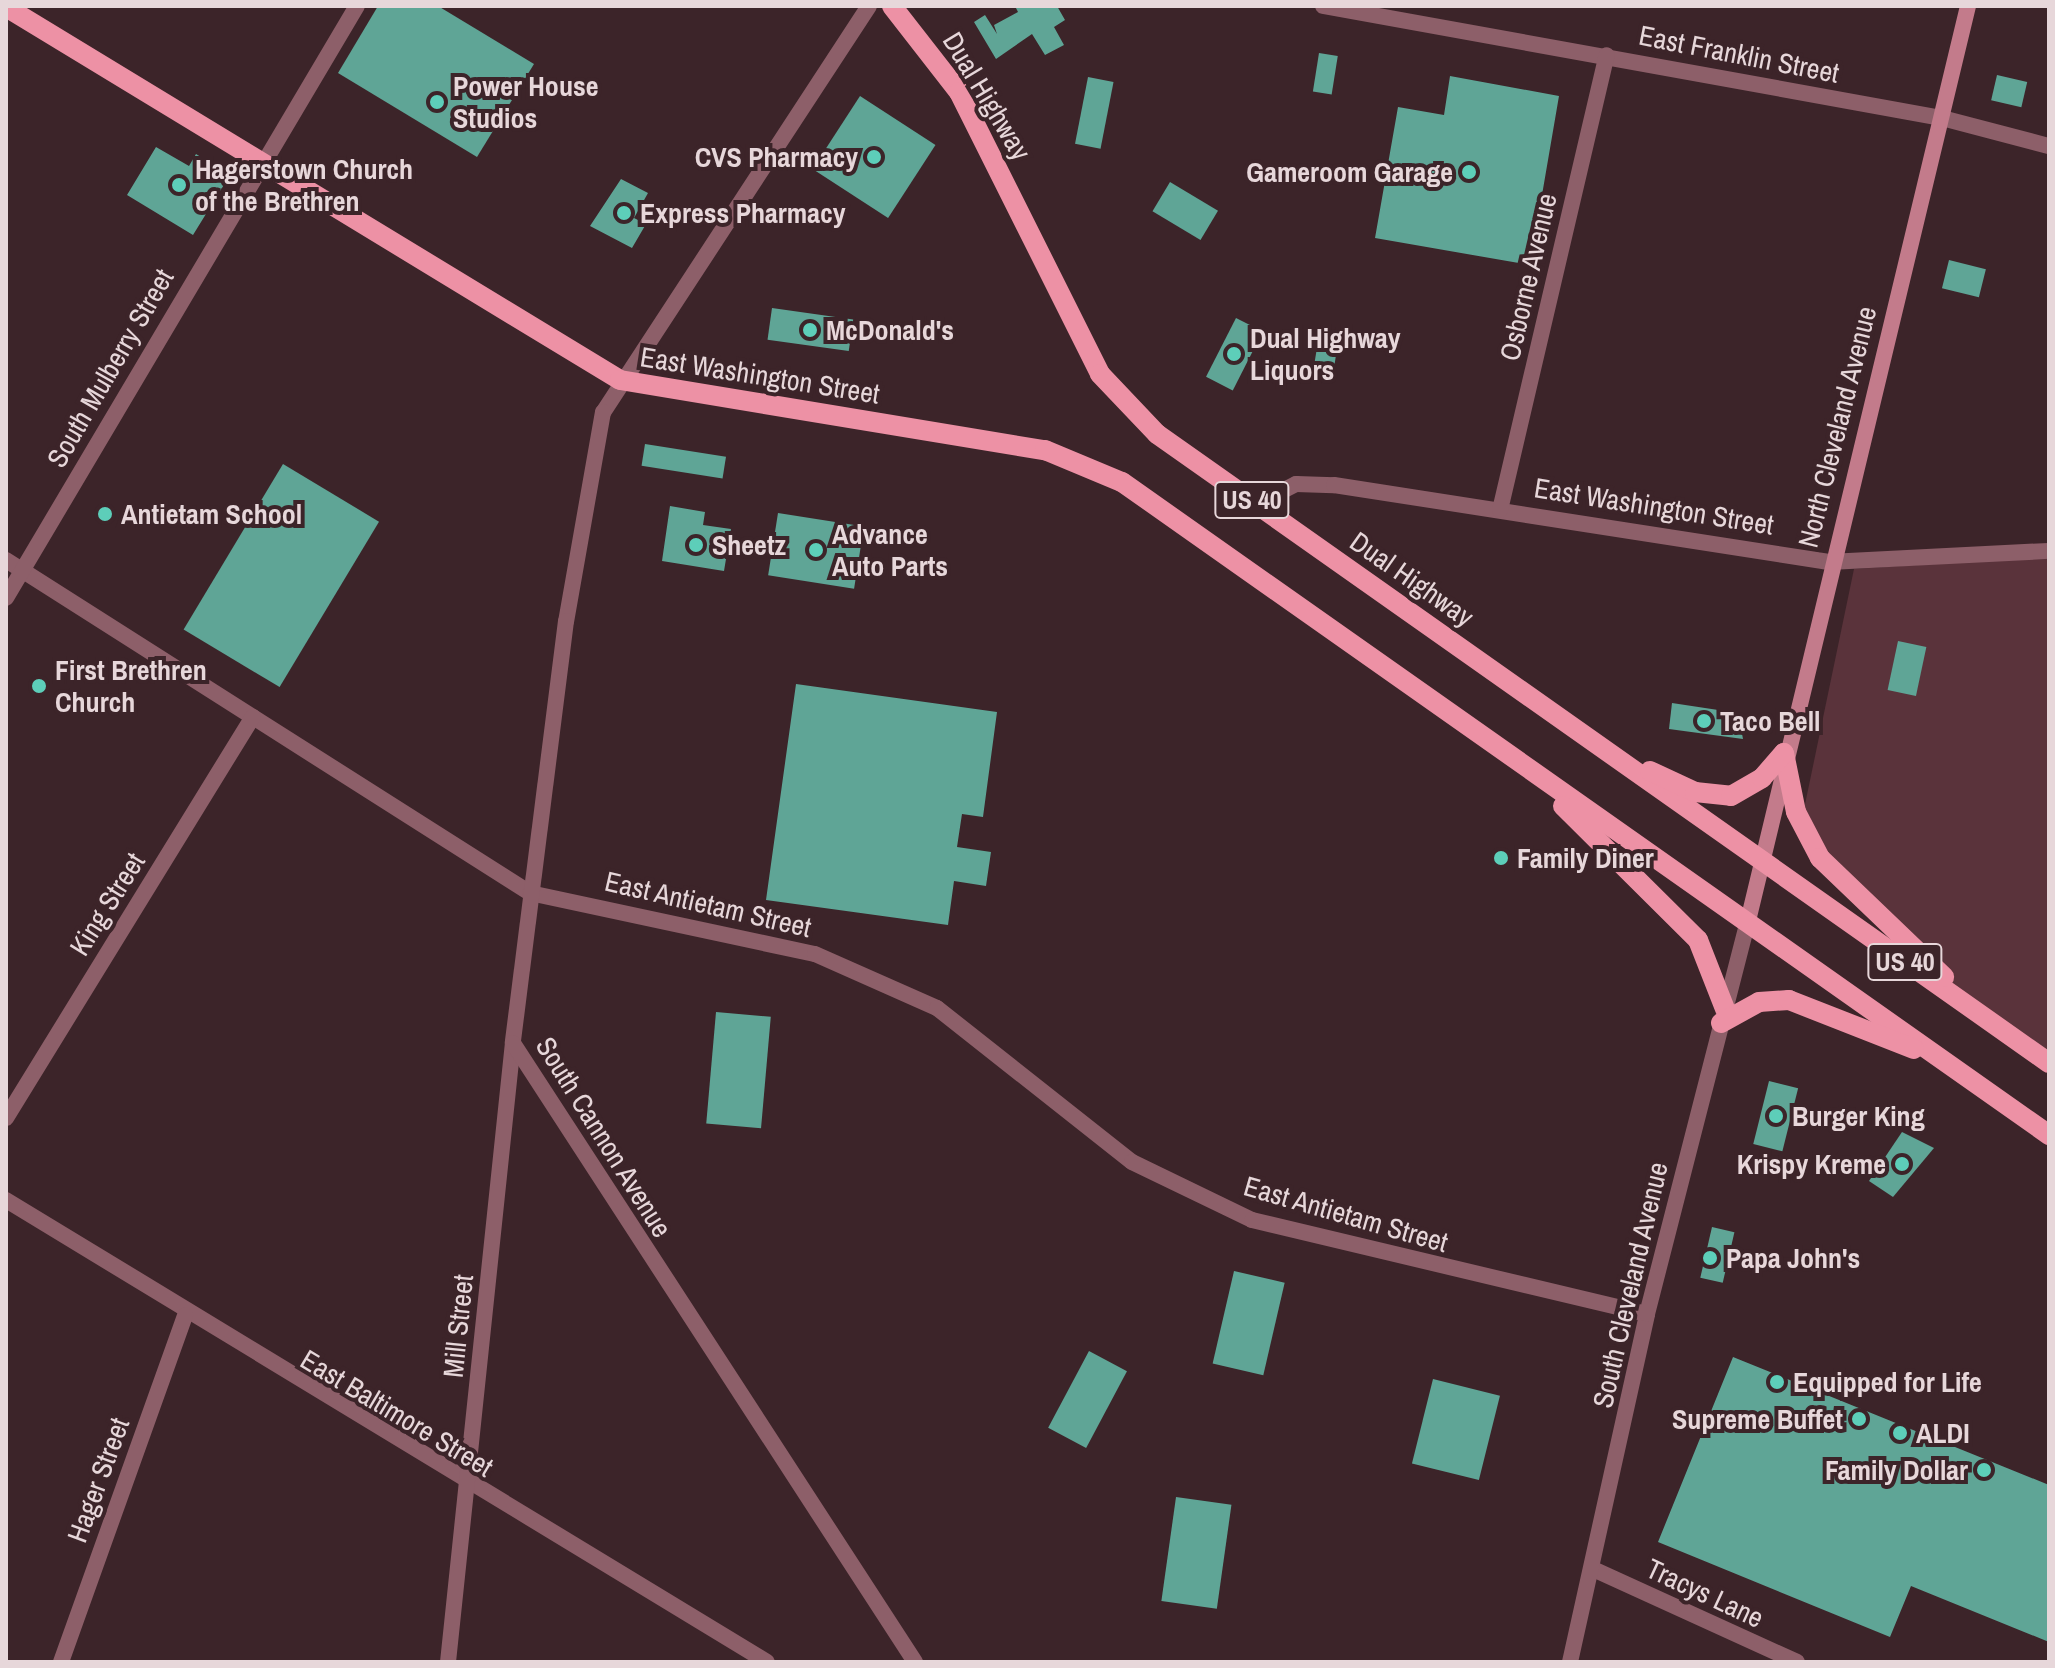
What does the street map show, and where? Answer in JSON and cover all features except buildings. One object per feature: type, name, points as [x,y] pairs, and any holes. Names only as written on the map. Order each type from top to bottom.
[{"type":"main road","name":"Dual Highway","points":[[892,6],[959,92],[1100,374],[1157,434],[2049,1063]]},
{"type":"main road","name":"North Cleveland Avenue","points":[[1748,921],[1829,562],[1968,6]]},
{"type":"main road","name":"East Washington Street","points":[[6,7],[261,165],[620,380],[1045,450],[1122,482],[1500,749]]},
{"type":"main road","name":"US 40","points":[[1500,749],[2049,1135]]},
{"type":"main road","points":[[1500,749],[1698,940],[1723,1016],[1759,1002],[1789,1000],[1944,1060]]},
{"type":"main road","points":[[1607,751],[1717,797],[1748,789],[1784,753]]},
{"type":"main road","points":[[1784,753],[1796,812],[1820,858],[1994,1024]]},
{"type":"street","name":"South Mulberry Street","points":[[6,598],[357,6]]},
{"type":"street","name":"South Cannon Avenue","points":[[869,6],[620,380],[603,412],[566,621],[513,1043],[915,1662]]},
{"type":"street","name":"East Franklin Street","points":[[1323,6],[1942,118],[2049,146]]},
{"type":"street","name":"Osborne Avenue","points":[[1500,510],[1607,55]]},
{"type":"street","name":"East Washington Street","points":[[1257,504],[1296,484],[1500,510],[1829,562],[2049,551]]},
{"type":"street","name":"East Antietam Street","points":[[6,560],[530,893],[815,954],[937,1008],[1132,1162],[1252,1220],[1647,1314]]},
{"type":"street","name":"King Street","points":[[6,1118],[253,717]]},
{"type":"street","name":"South Cleveland Avenue","points":[[1570,1662],[1647,1314],[1748,921]]},
{"type":"street","name":"Mill Street","points":[[448,1662],[513,1043]]},
{"type":"street","name":"East Baltimore Street","points":[[6,1200],[185,1315],[767,1662]]},
{"type":"street","name":"Hager Street","points":[[61,1662],[185,1315]]},
{"type":"street","name":"Tracys Lane","points":[[1593,1569],[1797,1662]]},
{"type":"shaded area","points":[[2049,557],[2049,1065],[1854,900],[1803,814],[1854,569]]},
{"type":"place","name":"Power House Studios","points":[[437,102]]},
{"type":"place","name":"CVS Pharmacy","points":[[874,157]]},
{"type":"place","name":"Gameroom Garage","points":[[1469,172]]},
{"type":"place","name":"Hagerstown Church of the Brethren","points":[[179,185]]},
{"type":"place","name":"Express Pharmacy","points":[[624,213]]},
{"type":"place","name":"McDonald's","points":[[810,330]]},
{"type":"place","name":"Dual Highway Liquors","points":[[1234,354]]},
{"type":"place","name":"Antietam School","points":[[105,514]]},
{"type":"place","name":"Sheetz","points":[[696,545]]},
{"type":"place","name":"Advance Auto Parts","points":[[816,550]]},
{"type":"place","name":"First Brethren Church","points":[[39,686]]},
{"type":"place","name":"Taco Bell","points":[[1704,721]]},
{"type":"place","name":"Family Diner","points":[[1501,858]]},
{"type":"place","name":"Burger King","points":[[1776,1116]]},
{"type":"place","name":"Krispy Kreme","points":[[1902,1164]]},
{"type":"place","name":"Papa John's","points":[[1710,1258]]},
{"type":"place","name":"Equipped for Life","points":[[1777,1382]]},
{"type":"place","name":"Supreme Buffet","points":[[1859,1419]]},
{"type":"place","name":"ALDI","points":[[1900,1433]]},
{"type":"place","name":"Family Dollar","points":[[1984,1470]]}]
